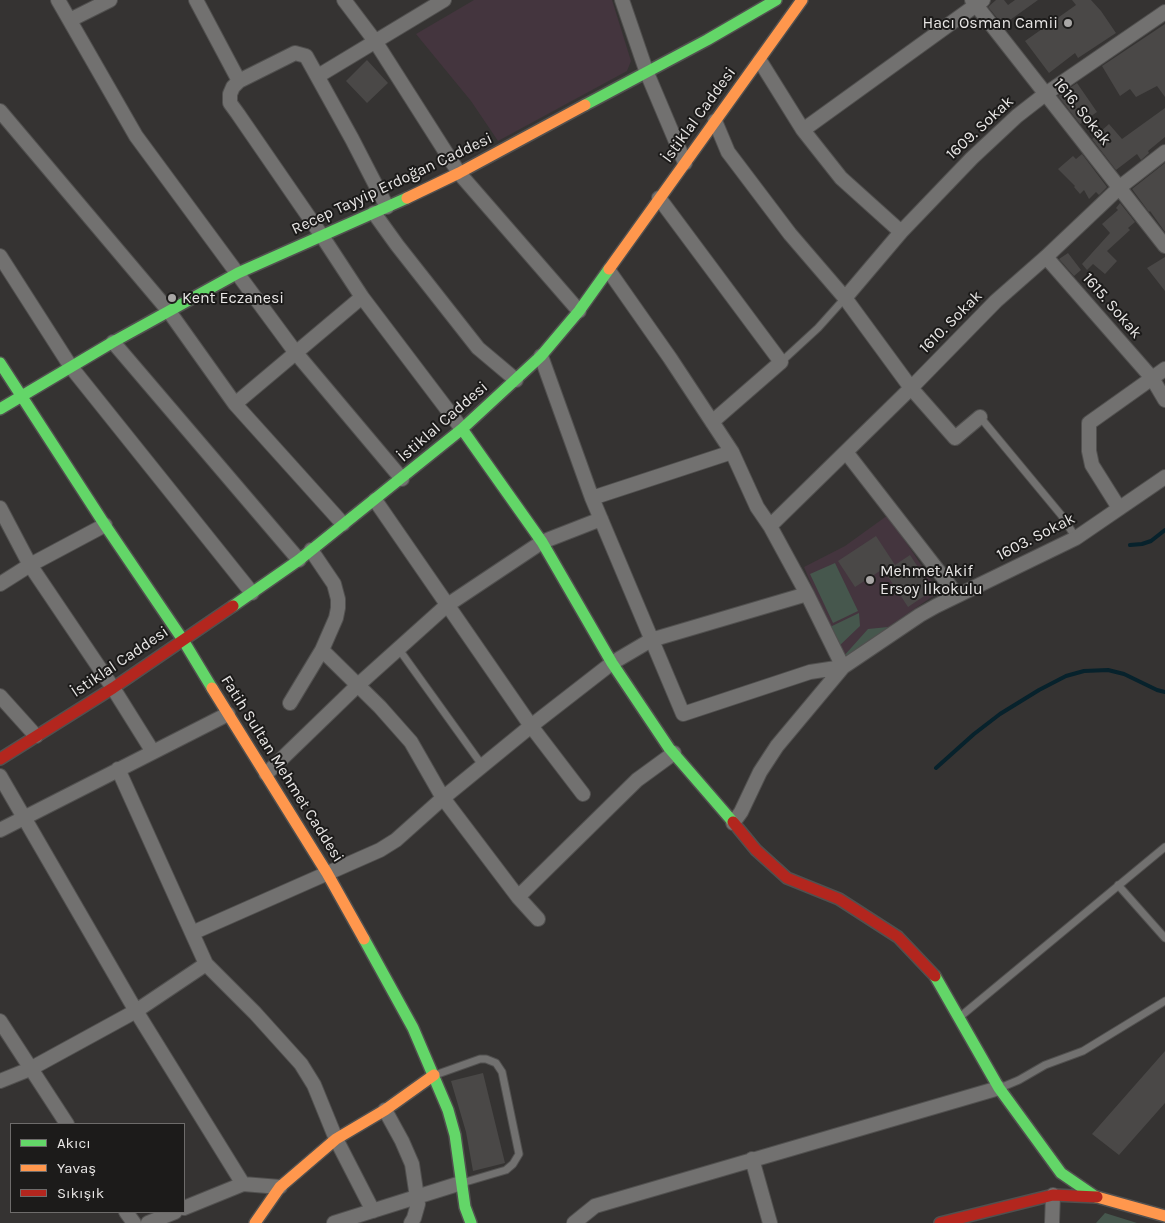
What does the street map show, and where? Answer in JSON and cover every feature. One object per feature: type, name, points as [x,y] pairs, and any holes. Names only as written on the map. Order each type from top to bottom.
[{"type":"street","points":[[58,0],[136,136],[296,353],[402,479]]},
{"type":"street","points":[[70,20],[110,0]]},
{"type":"street","points":[[196,0],[239,81]]},
{"type":"street","points":[[344,0],[375,41],[459,173],[579,311]]},
{"type":"street","points":[[318,76],[444,0]]},
{"type":"street","points":[[622,0],[647,72],[685,163]]},
{"type":"street","name":"Recep Tayyip Erdoğan Caddesi","points":[[0,409],[168,310],[238,272],[459,173],[776,0]]},
{"type":"street","name":"İstiklal Caddesi","points":[[0,759],[113,688],[299,560],[462,430],[516,380],[541,356],[579,311],[802,0]]},
{"type":"street","points":[[803,130],[977,2]]},
{"type":"street","name":"1616. Sokak","points":[[977,2],[1044,94],[1120,187],[1165,246]]},
{"type":"street","name":"1609. Sokak","points":[[845,298],[901,232],[1017,116],[1044,94],[1165,12]]},
{"type":"street","points":[[516,380],[478,348],[397,245],[318,76],[306,56],[299,52],[295,53],[239,81],[231,90],[230,102],[362,298],[462,430],[542,542],[612,663],[674,752],[756,850],[787,878],[839,899],[898,937],[933,972],[999,1088],[1061,1173],[1096,1197]]},
{"type":"street","points":[[760,61],[803,130],[841,178],[901,232]]},
{"type":"street","points":[[0,111],[168,310],[235,404],[343,524]]},
{"type":"street","points":[[715,122],[728,152],[790,234],[845,298],[911,388],[955,438],[980,417]]},
{"type":"street","name":"1610. Sokak","points":[[770,526],[911,388],[972,324],[1120,187],[1165,152]]},
{"type":"street","points":[[659,198],[781,362],[712,422]]},
{"type":"street","points":[[0,256],[70,367],[252,593]]},
{"type":"street","name":"1615. Sokak","points":[[1046,257],[1152,378],[1165,400]]},
{"type":"street","points":[[608,271],[670,358],[732,452],[757,507],[770,526],[843,667]]},
{"type":"street","points":[[235,404],[362,298]]},
{"type":"street","points":[[113,342],[299,560]]},
{"type":"street","points":[[541,356],[592,498],[682,714],[810,672],[843,667]]},
{"type":"street","name":"Fatih Sultan Mehmet Caddesi","points":[[0,363],[105,525],[183,640],[327,872],[413,1028],[448,1110],[455,1135],[465,1207],[471,1223]]},
{"type":"street","points":[[1119,508],[1092,465],[1088,451],[1089,423],[1165,369]]},
{"type":"street","points":[[592,498],[732,452]]},
{"type":"street","points":[[846,452],[957,595]]},
{"type":"street","name":"1603. Sokak","points":[[843,667],[920,615],[957,595],[1076,538],[1165,477]]},
{"type":"street","points":[[375,500],[446,606],[582,794]]},
{"type":"street","points":[[0,508],[30,566],[113,688],[153,752]]},
{"type":"street","points":[[266,774],[358,685],[446,606],[542,542],[601,520]]},
{"type":"street","points":[[0,584],[105,525]]},
{"type":"street","points":[[290,703],[322,650],[336,618],[338,599],[334,584],[311,550]]},
{"type":"street","points":[[192,933],[380,850],[396,840],[482,765],[531,726],[612,663],[651,640],[806,594]]},
{"type":"street","points":[[322,650],[380,707],[411,742],[443,798],[518,897],[538,919]]},
{"type":"street","points":[[733,823],[741,812],[760,772],[777,746],[843,667]]},
{"type":"street","points":[[0,696],[36,736]]},
{"type":"street","points":[[0,830],[228,714]]},
{"type":"street","points":[[518,897],[637,780],[674,752]]},
{"type":"street","points":[[118,769],[206,964],[255,1013],[301,1064],[314,1084],[336,1139],[373,1210]]},
{"type":"street","points":[[0,776],[136,1012],[243,1184]]},
{"type":"street","points":[[0,1081],[30,1069],[136,1012],[206,964]]},
{"type":"street","points":[[0,1021],[66,1123]]},
{"type":"street","points":[[254,1223],[280,1187],[336,1139],[385,1110],[434,1076]]},
{"type":"street","points":[[574,1223],[595,1206],[999,1088]]},
{"type":"street","points":[[385,1110],[412,1164],[418,1197],[416,1211],[410,1223]]},
{"type":"street","points":[[752,1160],[770,1223]]},
{"type":"street","points":[[334,1223],[461,1183]]},
{"type":"street","points":[[185,1208],[243,1184],[280,1187]]},
{"type":"street","points":[[1052,1223],[1053,1195]]},
{"type":"street","points":[[940,1223],[1053,1195],[1096,1197],[1165,1216]]},
{"type":"street","points":[[148,1223],[171,1217]]},
{"type":"lane","points":[[781,362],[818,328],[845,298]]},
{"type":"lane","points":[[980,417],[1062,516],[1076,538]]},
{"type":"lane","points":[[398,648],[482,765]]},
{"type":"lane","points":[[959,1018],[1165,848]]},
{"type":"lane","points":[[1118,885],[1165,938]]},
{"type":"lane","points":[[999,1088],[1019,1080],[1045,1065],[1083,1051],[1165,1000]]},
{"type":"lane","points":[[434,1076],[480,1059],[496,1063],[502,1072],[519,1154],[517,1159],[506,1170],[461,1183]]},
{"type":"shaded area","points":[[474,0],[612,0],[631,61],[627,71],[498,141],[471,101],[416,34]]},
{"type":"shaded area","name":"Mehmet Akif Ersoy İlkokulu","points":[[888,515],[939,592],[888,627],[845,664],[804,567],[845,546]]},
{"type":"green space","points":[[835,563],[858,611],[833,623],[810,574]]},
{"type":"green space","points":[[859,613],[860,626],[838,647],[830,627]]},
{"type":"green space","points":[[888,627],[845,664],[843,657],[868,629]]},
{"type":"green space","points":[[1105,1213],[1137,1223],[1096,1223]]},
{"type":"building","points":[[996,0],[1004,0],[1008,5],[1015,0],[1038,0],[1003,25],[988,7]]},
{"type":"building","points":[[1072,0],[1091,0],[1116,33],[1078,58],[1075,53],[1049,73],[1025,41],[1076,5]]},
{"type":"building","points":[[1165,24],[1165,97],[1157,86],[1136,97],[1130,89],[1120,96],[1102,66]]},
{"type":"building","points":[[367,60],[388,83],[367,103],[346,81]]},
{"type":"building","points":[[1077,83],[1097,112],[1080,124],[1058,96]]},
{"type":"building","points":[[1165,108],[1165,137],[1148,151],[1149,153],[1141,160],[1137,154],[1116,170],[1092,139],[1109,124],[1122,139]]},
{"type":"building","points":[[1082,154],[1107,187],[1099,195],[1096,192],[1089,199],[1084,190],[1080,194],[1075,186],[1058,169],[1073,156],[1076,159]]},
{"type":"building","points":[[1165,163],[1165,232],[1132,189]]},
{"type":"building","points":[[1120,203],[1135,222],[1128,228],[1130,230],[1107,251],[1117,261],[1105,274],[1093,264],[1087,270],[1082,264],[1110,233],[1102,224],[1118,210],[1116,208]]},
{"type":"building","points":[[1068,253],[1081,270],[1074,276],[1059,259]]},
{"type":"building","points":[[1165,257],[1165,291],[1147,268]]},
{"type":"building","points":[[876,536],[895,565],[910,555],[933,590],[908,607],[883,569],[855,587],[838,561]]},
{"type":"building","points":[[1165,1051],[1165,1103],[1119,1155],[1092,1134]]},
{"type":"building","points":[[483,1073],[505,1163],[473,1171],[466,1132],[451,1081]]},
{"type":"waterway","points":[[1130,545],[1151,541],[1165,530]]},
{"type":"waterway","points":[[936,768],[1000,714],[1066,676],[1084,671],[1108,670],[1124,674],[1165,692]]},
{"type":"traffic: fast","points":[[585,105],[707,40],[776,0]]},
{"type":"traffic: fast","points":[[0,409],[113,342],[238,273],[407,198]]},
{"type":"traffic: fast","points":[[233,606],[299,560],[462,429],[541,356],[579,311],[609,269]]},
{"type":"traffic: fast","points":[[0,363],[105,525],[183,640],[212,688]]},
{"type":"traffic: fast","points":[[462,429],[542,542],[612,663],[669,748],[733,822]]},
{"type":"traffic: fast","points":[[364,939],[413,1028],[448,1110],[455,1135],[465,1207],[471,1223]]},
{"type":"traffic: fast","points":[[935,976],[999,1088],[1061,1173],[1096,1197]]},
{"type":"traffic: slow","points":[[609,269],[802,0]]},
{"type":"traffic: slow","points":[[407,198],[459,173],[585,105]]},
{"type":"traffic: slow","points":[[212,688],[327,873],[364,939]]},
{"type":"traffic: slow","points":[[255,1223],[280,1187],[336,1139],[385,1110],[434,1075]]},
{"type":"traffic: slow","points":[[1097,1197],[1165,1216]]},
{"type":"traffic: jam","points":[[0,759],[113,688],[233,606]]},
{"type":"traffic: jam","points":[[733,822],[756,850],[787,878],[839,899],[898,937],[935,976]]},
{"type":"traffic: jam","points":[[940,1223],[1053,1195],[1097,1197]]},
{"type":"place","name":"Hacı Osman Camii","points":[[1068,23]]},
{"type":"place","name":"Kent Eczanesi","points":[[172,298]]},
{"type":"place","name":"Mehmet Akif Ersoy İlkokulu","points":[[870,580]]}]
